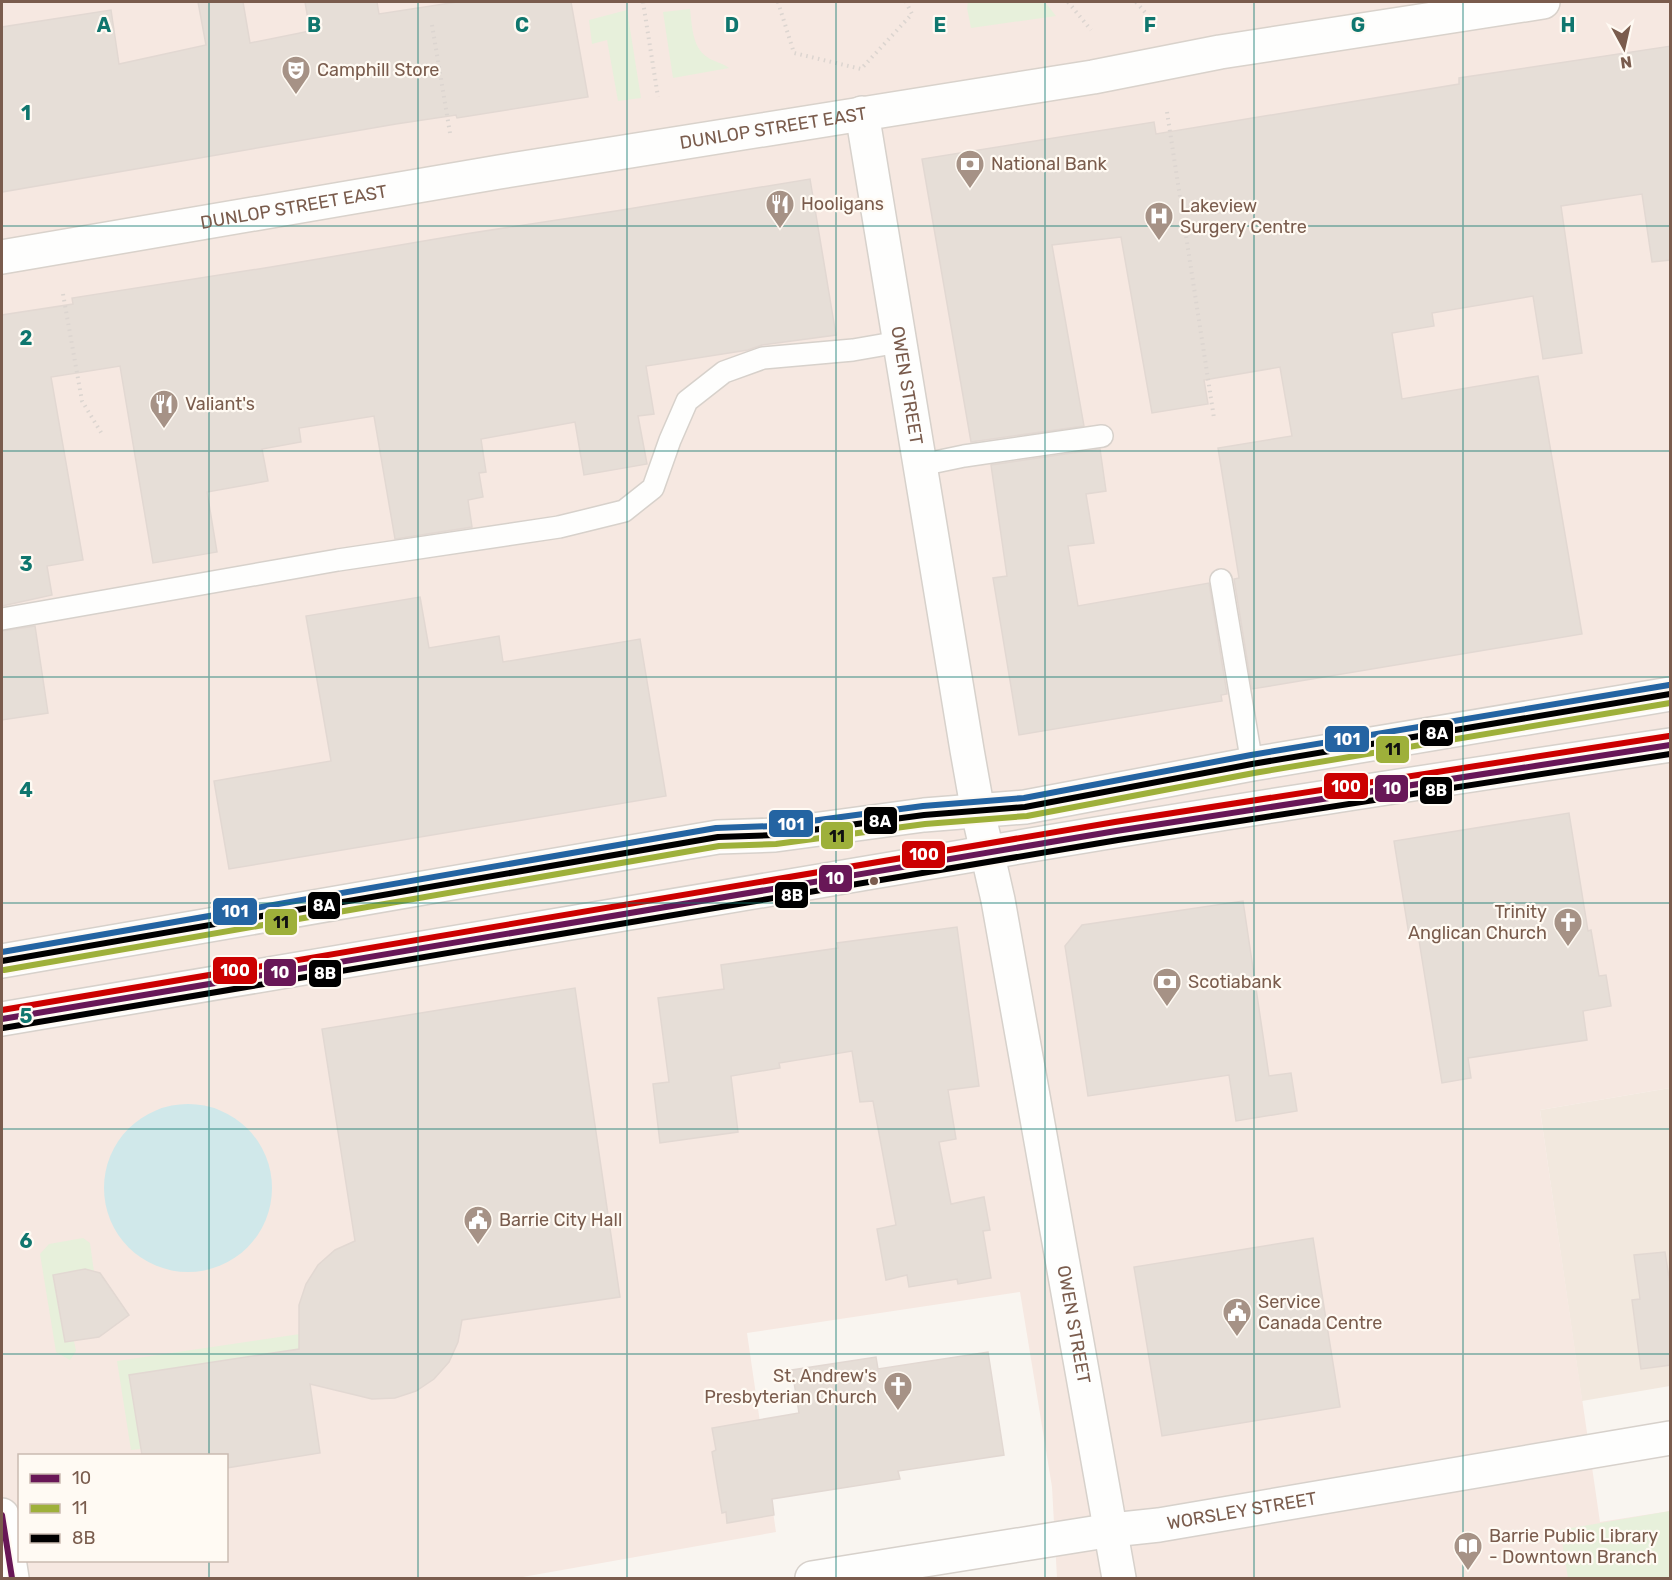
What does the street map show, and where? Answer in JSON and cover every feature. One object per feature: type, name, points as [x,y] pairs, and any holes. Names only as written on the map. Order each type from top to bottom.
[{"type":"street","name":"DUNLOP STREET EAST","points":[[2,257],[499,172],[1093,77],[1220,52],[1543,2]]},
{"type":"street","name":"OWEN STREET","points":[[862,113],[978,812],[998,900],[1119,1578]]},
{"type":"street","points":[[2,961],[718,837],[775,835],[924,815],[1025,807],[1252,764],[1671,694]]},
{"type":"street","points":[[2,1019],[1288,803],[1671,745]]},
{"type":"street","name":"WORSLEY STREET","points":[[812,1578],[1112,1530],[1159,1525],[1671,1438]]},
{"type":"street","points":[[2,1515],[12,1578]]},
{"type":"lane","points":[[2,619],[338,560],[559,527],[624,510],[653,488],[687,401],[724,372],[763,358],[854,350],[899,342]]},
{"type":"lane","points":[[921,465],[964,456],[1102,436]]},
{"type":"lane","points":[[1221,580],[1252,764]]},
{"type":"path","points":[[643,2],[658,97]]},
{"type":"path","points":[[778,2],[794,53],[861,69],[912,14],[906,2]]},
{"type":"path","points":[[1068,2],[1091,30]]},
{"type":"path","points":[[1136,2],[1151,19]]},
{"type":"path","points":[[432,25],[450,133]]},
{"type":"path","points":[[1167,112],[1214,418]]},
{"type":"path","points":[[63,294],[81,401],[102,434]]},
{"type":"shaded area","points":[[2,2],[1670,2],[1670,1088],[1540,1110],[1600,1522],[1670,1511],[1670,1578],[1057,1578],[1052,1487],[1020,1292],[747,1333],[776,1532],[517,1578],[2,1578]]},
{"type":"shaded area","points":[[1670,1088],[1670,1386],[1582,1401],[1540,1110]]},
{"type":"green space","points":[[968,2],[1045,2],[1056,16],[971,28]]},
{"type":"green space","points":[[690,9],[698,48],[707,57],[729,68],[673,78],[663,12]]},
{"type":"green space","points":[[627,10],[641,98],[618,101],[607,40],[592,44],[589,20]]},
{"type":"green space","points":[[83,1238],[90,1243],[94,1272],[85,1269],[53,1276],[65,1342],[74,1341],[76,1351],[70,1360],[56,1352],[40,1254],[49,1244]]},
{"type":"green space","points":[[300,1334],[305,1349],[129,1375],[141,1449],[131,1450],[117,1361]]},
{"type":"green space","points":[[1670,1511],[1670,1578],[1568,1578],[1560,1530]]},
{"type":"water","points":[[188,1104],[220,1110],[235,1118],[247,1129],[258,1141],[266,1156],[272,1188],[266,1220],[258,1235],[247,1247],[235,1258],[220,1266],[188,1272],[156,1266],[141,1258],[129,1247],[118,1235],[110,1220],[104,1188],[110,1156],[118,1141],[129,1129],[141,1118],[156,1110]]},
{"type":"building","points":[[198,2],[243,2],[250,43],[310,31],[305,2],[377,2],[379,14],[457,2],[571,2],[588,97],[457,118],[456,115],[396,124],[2,192],[2,27],[111,10],[119,64],[206,45]]},
{"type":"building","points":[[1671,46],[1671,260],[1652,262],[1642,194],[1561,206],[1582,353],[1543,359],[1533,296],[1432,313],[1434,326],[1392,333],[1402,399],[1538,376],[1582,634],[1252,689],[1234,579],[1239,578],[1218,448],[1292,436],[1280,367],[1204,380],[1208,404],[1152,413],[1121,237],[1052,245],[1084,426],[971,442],[922,159],[1154,122],[1156,134],[1459,84],[1459,78]]},
{"type":"building","points":[[810,179],[836,335],[762,345],[748,350],[646,366],[654,414],[638,416],[647,464],[584,475],[575,422],[481,439],[486,472],[479,473],[483,497],[468,500],[472,527],[395,539],[374,416],[299,428],[301,442],[262,449],[268,481],[207,492],[217,552],[153,563],[120,366],[51,377],[83,560],[47,566],[52,595],[2,606],[2,315],[73,304],[72,298]]},
{"type":"building","points":[[1100,449],[1106,491],[1086,494],[1094,543],[1068,546],[1078,606],[1209,583],[1227,694],[1221,695],[1222,701],[1019,735],[993,578],[1007,576],[991,465]]},
{"type":"building","points":[[420,597],[429,648],[499,636],[503,662],[640,639],[666,796],[229,869],[214,781],[331,761],[306,616]]},
{"type":"building","points":[[35,626],[48,713],[2,720],[2,631]]},
{"type":"building","name":"Trinity Anglican Church","points":[[1569,813],[1588,931],[1591,930],[1599,976],[1606,975],[1611,1006],[1583,1011],[1587,1040],[1468,1058],[1471,1078],[1442,1083],[1418,934],[1409,935],[1394,841]]},
{"type":"building","name":"Scotiabank","points":[[1243,901],[1269,1076],[1291,1073],[1297,1111],[1236,1121],[1229,1075],[1088,1096],[1065,946],[1082,925]]},
{"type":"building","points":[[957,927],[979,1086],[948,1090],[956,1139],[939,1142],[951,1204],[984,1197],[990,1230],[983,1231],[991,1278],[958,1284],[957,1279],[909,1287],[907,1275],[886,1280],[877,1229],[896,1225],[873,1101],[860,1102],[852,1051],[779,1063],[780,1068],[731,1076],[738,1132],[660,1143],[653,1084],[669,1082],[658,998],[724,989],[721,965],[838,948],[837,943]]},
{"type":"building","name":"Barrie City Hall","points":[[575,988],[620,1297],[462,1320],[458,1342],[449,1362],[434,1379],[416,1391],[395,1398],[372,1399],[310,1384],[320,1453],[228,1468],[228,1454],[142,1454],[129,1375],[299,1349],[299,1305],[306,1284],[318,1265],[335,1250],[355,1241],[322,1029]]},
{"type":"building","name":"Service Canada Centre","points":[[1313,1238],[1340,1407],[1162,1436],[1134,1267]]},
{"type":"building","points":[[1665,1252],[1671,1290],[1671,1365],[1641,1369],[1632,1300],[1640,1299],[1634,1255]]},
{"type":"building","points":[[85,1269],[100,1273],[129,1315],[99,1337],[65,1342],[53,1275]]},
{"type":"building","name":"St. Andrew's Presbyterian Church","points":[[988,1352],[1004,1455],[898,1471],[900,1479],[772,1499],[774,1515],[727,1523],[726,1512],[722,1513],[712,1452],[716,1450],[712,1428],[799,1413],[792,1370],[876,1357],[878,1369]]},
{"type":"transit line","name":"101","points":[[2,952],[716,828],[774,826],[923,806],[1024,798],[1251,755],[1669,685]]},
{"type":"transit line","name":"8A","points":[[2,961],[718,837],[775,835],[924,815],[1025,807],[1252,764],[1670,694]]},
{"type":"transit line","name":"11","points":[[4,970],[719,846],[776,844],[925,824],[1027,816],[1254,773],[1670,703]]},
{"type":"transit line","name":"100","points":[[2,1010],[1115,822],[1669,736]]},
{"type":"transit line","name":"10","points":[[2,1019],[1116,831],[1670,745]]},
{"type":"transit line","name":"8B","points":[[3,1028],[1118,840],[1670,754]]},
{"type":"transit line","name":"10","points":[[2,1515],[12,1578]]},
{"type":"place","name":"Camphill Store","points":[[296,96]]},
{"type":"place","name":"National Bank","points":[[970,190]]},
{"type":"place","name":"Hooligans","points":[[780,230]]},
{"type":"place","name":"Lakeview Surgery Centre","points":[[1159,242]]},
{"type":"place","name":"Valiant's","points":[[164,430]]},
{"type":"place","name":"Trinity Anglican Church","points":[[1568,948]]},
{"type":"place","name":"Scotiabank","points":[[1167,1008]]},
{"type":"place","name":"Barrie City Hall","points":[[478,1246]]},
{"type":"place","name":"Service Canada Centre","points":[[1237,1338]]},
{"type":"place","name":"St. Andrew's Presbyterian Church","points":[[898,1412]]},
{"type":"place","name":"Barrie Public Library - Downtown Branch","points":[[1468,1572]]}]
